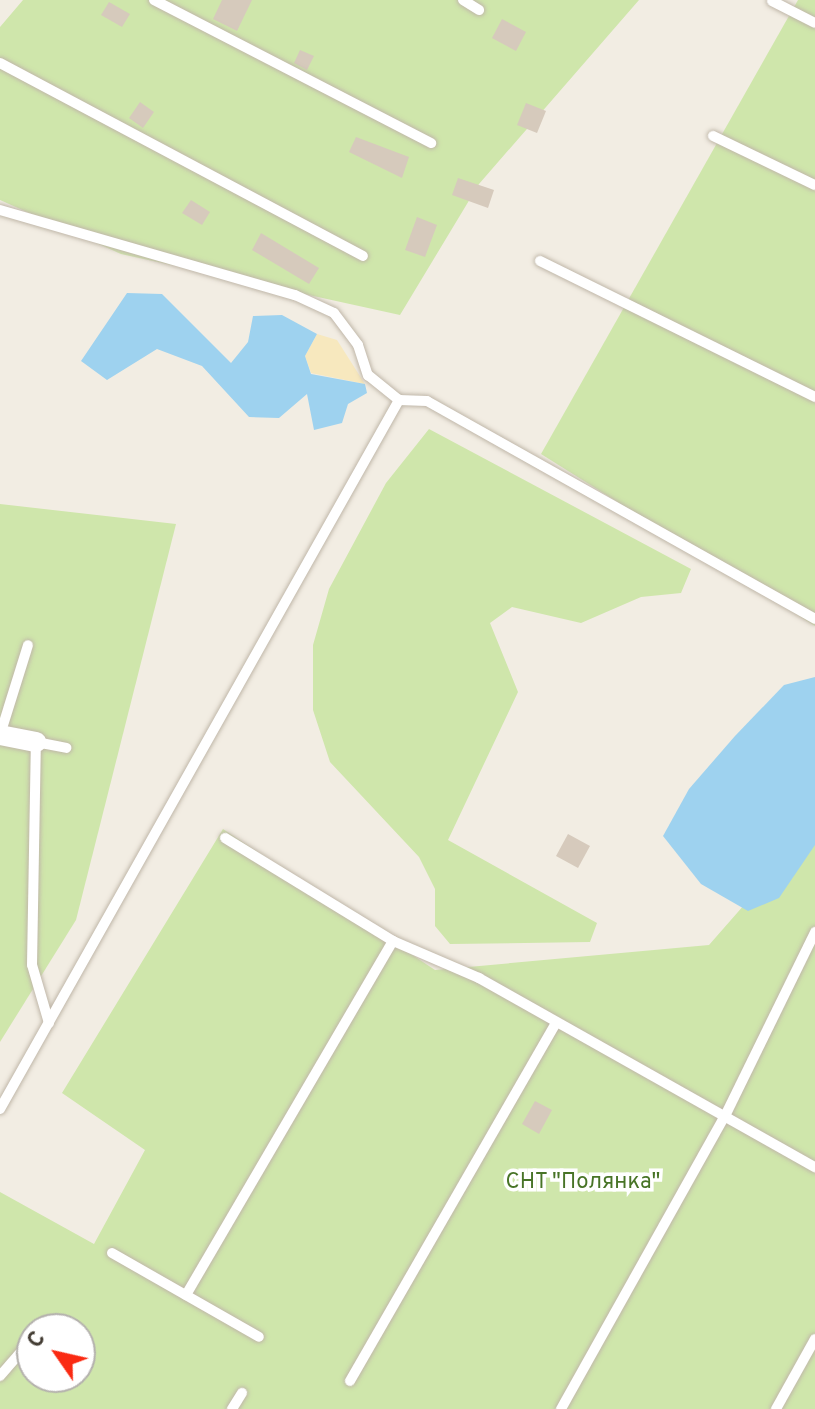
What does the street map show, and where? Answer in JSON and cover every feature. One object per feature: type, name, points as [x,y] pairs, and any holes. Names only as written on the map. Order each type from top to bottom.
[{"type":"street","points":[[0,735],[36,742]]},
{"type":"lane","points":[[154,0],[431,143]]},
{"type":"lane","points":[[463,0],[479,10]]},
{"type":"lane","points":[[772,1],[815,23]]},
{"type":"lane","points":[[0,63],[363,256]]},
{"type":"lane","points":[[713,136],[815,185]]},
{"type":"lane","points":[[0,210],[295,295],[334,313],[358,345],[368,375],[399,400],[427,401],[815,619]]},
{"type":"lane","points":[[540,261],[815,397]]},
{"type":"lane","points":[[0,1109],[399,400]]},
{"type":"lane","points":[[0,735],[28,645]]},
{"type":"lane","points":[[49,1023],[32,965],[36,742],[66,748]]},
{"type":"lane","points":[[225,838],[393,941],[556,1023],[815,1167]]},
{"type":"lane","points":[[561,1409],[725,1116],[815,932]]},
{"type":"lane","points":[[186,1295],[393,941]]},
{"type":"lane","points":[[350,1381],[556,1023]]},
{"type":"lane","points":[[112,1253],[259,1337]]},
{"type":"lane","points":[[776,1409],[815,1339]]},
{"type":"lane","points":[[0,1376],[16,1358]]},
{"type":"lane","points":[[232,1409],[242,1393]]},
{"type":"green space","points":[[23,0],[639,0],[479,184],[400,315],[121,254],[0,200],[0,27]]},
{"type":"green space","points":[[798,0],[815,0],[815,626],[541,454]]},
{"type":"green space","points":[[429,429],[691,569],[681,593],[641,597],[581,623],[512,607],[490,623],[518,692],[448,840],[597,923],[590,942],[450,944],[435,926],[435,889],[419,857],[330,762],[313,710],[313,645],[329,589],[386,483]]},
{"type":"green space","points":[[0,504],[176,524],[76,920],[0,1042]]},
{"type":"green space","name":"СНТ \"Полянка\"","points":[[815,824],[815,1409],[0,1409],[0,1192],[94,1244],[145,1150],[62,1093],[223,829],[435,970],[709,945]]},
{"type":"sand","points":[[317,334],[337,340],[365,384],[311,373],[305,356]]},
{"type":"water","points":[[127,293],[162,294],[231,363],[248,342],[253,316],[282,315],[317,334],[305,356],[311,374],[365,384],[367,393],[348,404],[342,423],[314,430],[307,394],[279,418],[249,417],[202,366],[157,349],[107,380],[81,361]]},
{"type":"water","points":[[815,677],[815,845],[779,898],[748,911],[701,884],[663,836],[689,789],[735,736],[784,685]]},
{"type":"building","points":[[222,0],[252,0],[237,31],[213,19]]},
{"type":"building","points":[[109,2],[130,14],[122,27],[101,15]]},
{"type":"building","points":[[502,19],[526,32],[516,51],[492,38]]},
{"type":"building","points":[[300,50],[314,56],[307,70],[294,63]]},
{"type":"building","points":[[140,102],[154,112],[143,128],[129,118]]},
{"type":"building","points":[[526,103],[546,111],[537,133],[517,125]]},
{"type":"building","points":[[356,137],[409,157],[402,178],[349,152]]},
{"type":"building","points":[[458,178],[494,190],[488,208],[452,195]]},
{"type":"building","points":[[191,200],[210,212],[202,225],[182,213]]},
{"type":"building","points":[[417,217],[437,225],[425,257],[405,250]]},
{"type":"building","points":[[261,233],[319,268],[309,284],[252,250]]},
{"type":"building","points":[[568,834],[590,846],[578,868],[556,856]]},
{"type":"building","points":[[535,1101],[552,1110],[539,1134],[522,1124]]}]
